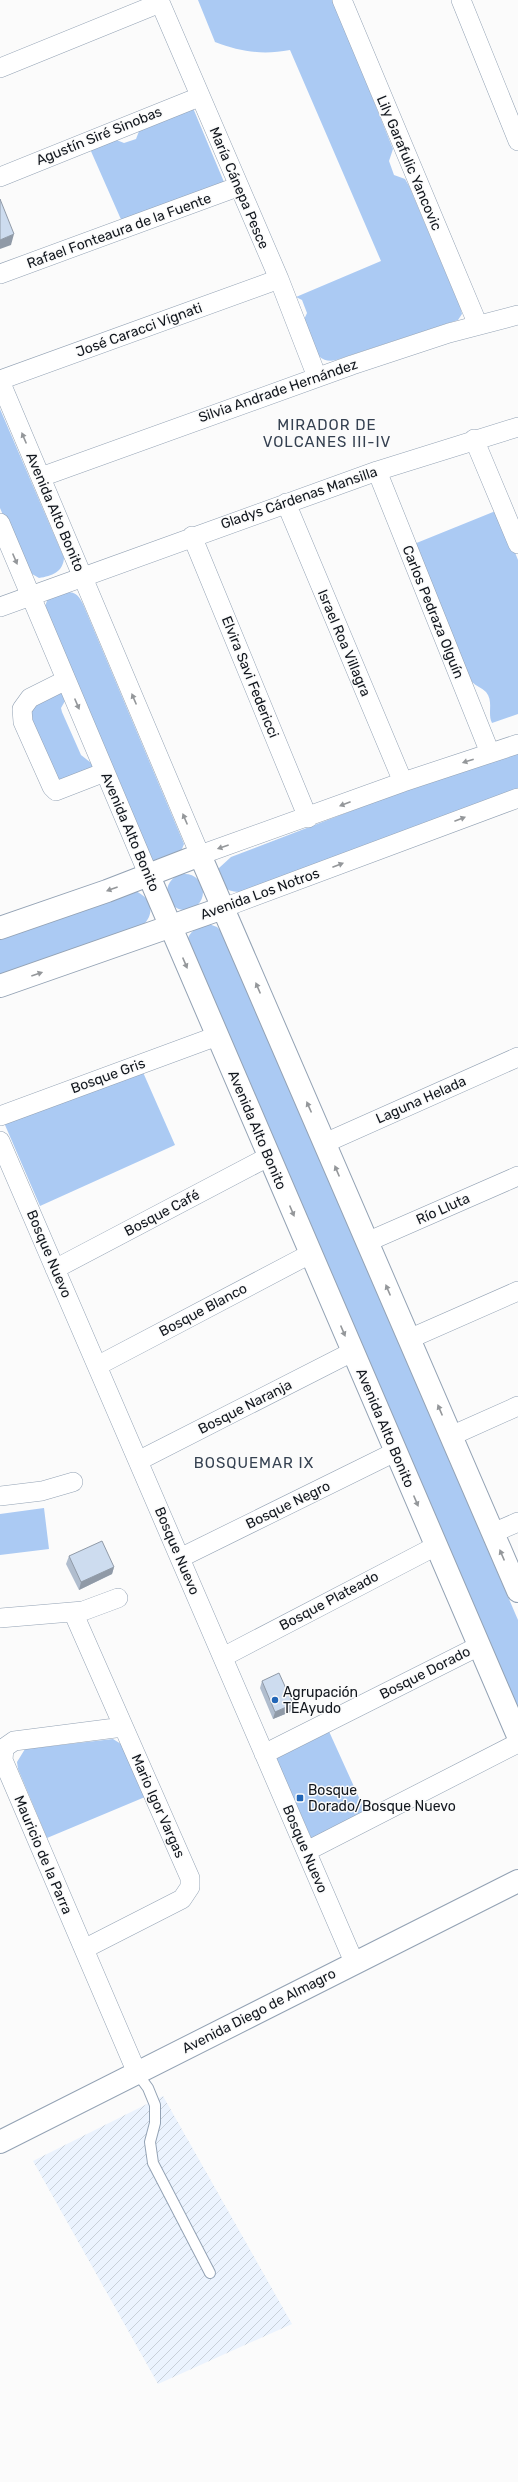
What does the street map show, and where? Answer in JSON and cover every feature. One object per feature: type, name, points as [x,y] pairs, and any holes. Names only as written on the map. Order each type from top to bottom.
[{"type":"street","name":"Lily Garafulic Yancovic","points":[[342,0],[478,325]]},
{"type":"street","points":[[461,0],[516,129]]},
{"type":"street","points":[[0,68],[160,2]]},
{"type":"street","name":"María Cánepa Pesce","points":[[160,2],[237,187],[279,279],[317,377]]},
{"type":"street","name":"Agustín Siré Sinobas","points":[[0,177],[199,97]]},
{"type":"street","name":"Rafael Fonteaura de la Fuente","points":[[0,274],[237,187]]},
{"type":"street","name":"José Caracci Vignati","points":[[0,380],[279,279]]},
{"type":"street","name":"Silvia Andrade Hernández","points":[[41,477],[317,377],[478,325],[518,314]]},
{"type":"street","name":"Avenida Alto Bonito","points":[[0,380],[200,855],[518,1590]]},
{"type":"street","name":"Gladys Cárdenas Mansilla","points":[[0,607],[30,594],[377,471],[518,426]]},
{"type":"street","points":[[474,439],[518,544]]},
{"type":"street","name":"Carlos Pedraza Olguín","points":[[377,471],[490,753]]},
{"type":"street","name":"Israel Roa Villagra","points":[[286,503],[403,782]]},
{"type":"street","name":"Avenida Alto Bonito","points":[[0,523],[268,1157],[518,1736]]},
{"type":"street","name":"Elvira Savi Federicci","points":[[192,536],[308,818]]},
{"type":"street","points":[[66,680],[30,698],[22,709],[23,722],[52,787],[56,791],[105,772]]},
{"type":"street","points":[[2,924],[149,876],[200,855],[308,818],[403,782],[518,744]]},
{"type":"street","name":"Avenida Los Notros","points":[[0,986],[223,908],[518,798]]},
{"type":"street","name":"Bosque Gris","points":[[0,1116],[217,1036]]},
{"type":"street","name":"Laguna Helada","points":[[325,1143],[518,1057]]},
{"type":"street","name":"Bosque Nuevo","points":[[0,1141],[354,1962]]},
{"type":"street","name":"Bosque Café","points":[[55,1269],[268,1157]]},
{"type":"street","name":"Río Lluta","points":[[367,1242],[518,1176]]},
{"type":"street","name":"Bosque Blanco","points":[[97,1366],[310,1254]]},
{"type":"street","points":[[409,1339],[518,1291]]},
{"type":"street","name":"Bosque Naranja","points":[[138,1461],[352,1352]]},
{"type":"street","points":[[451,1436],[518,1406]]},
{"type":"street","name":"Bosque Negro","points":[[180,1558],[395,1452]]},
{"type":"street","points":[[0,1496],[42,1491],[73,1482]]},
{"type":"street","points":[[493,1533],[518,1522]]},
{"type":"street","name":"Bosque Plateado","points":[[223,1657],[436,1546]]},
{"type":"street","points":[[0,1618],[72,1612],[96,1607],[118,1598]]},
{"type":"street","name":"Mario Igor Vargas","points":[[72,1612],[190,1878],[190,1887],[182,1899],[84,1949]]},
{"type":"street","name":"Bosque Dorado","points":[[264,1754],[479,1646]]},
{"type":"street","name":"Mauricio de la Parra","points":[[123,1727],[14,1741],[8,1744],[2,1754],[4,1765],[137,2073]]},
{"type":"street","points":[[307,1852],[518,1743]]},
{"type":"street","name":"Avenida Diego de Almagro","points":[[0,2142],[354,1962],[518,1881]]},
{"type":"lane","points":[[137,2073],[148,2088],[155,2105],[155,2123],[150,2142],[154,2163],[210,2273]]},
{"type":"shaded area","points":[[198,0],[333,0],[393,149],[389,161],[394,175],[405,179],[409,186],[461,309],[462,314],[458,320],[336,360],[329,361],[318,355],[310,344],[302,324],[307,313],[302,300],[296,297],[381,261],[290,50],[280,52],[252,52],[215,42]]},
{"type":"shaded area","points":[[193,108],[224,182],[123,224],[90,149],[114,139],[124,143],[136,139],[141,126]]},
{"type":"shaded area","points":[[0,409],[64,558],[62,567],[48,576],[39,578],[27,571],[0,508]]},
{"type":"shaded area","points":[[498,510],[518,560],[518,714],[492,723],[490,715],[490,700],[486,692],[472,682],[414,544]]},
{"type":"shaded area","points":[[67,592],[77,595],[83,604],[184,844],[180,854],[154,862],[150,858],[44,609],[48,598]]},
{"type":"shaded area","points":[[60,690],[65,701],[61,708],[62,712],[81,755],[95,766],[58,787],[25,712]]},
{"type":"shaded area","points":[[518,750],[518,789],[239,892],[229,890],[223,886],[221,882],[219,868],[231,857],[437,778]]},
{"type":"shaded area","points":[[185,874],[198,879],[203,892],[198,905],[185,910],[172,905],[167,892],[172,879]]},
{"type":"shaded area","points":[[135,891],[145,897],[150,906],[149,915],[143,925],[0,975],[0,938]]},
{"type":"shaded area","points":[[209,924],[217,927],[221,931],[518,1620],[518,1710],[187,943],[194,930]]},
{"type":"shaded area","points":[[142,1070],[175,1145],[40,1206],[5,1125],[8,1117]]},
{"type":"shaded area","points":[[44,1508],[49,1549],[0,1555],[0,1514]]},
{"type":"shaded area","points":[[327,1727],[366,1813],[312,1840],[274,1753]]},
{"type":"shaded area","points":[[113,1739],[121,1744],[145,1797],[47,1838],[18,1769],[17,1762],[25,1749]]},
{"type":"shaded area","points":[[163,2096],[292,2324],[158,2384],[33,2161]]},
{"type":"building","points":[[0,199],[14,234],[0,240]]},
{"type":"building","points":[[102,1541],[114,1567],[81,1582],[69,1556]]},
{"type":"building","points":[[279,1673],[293,1704],[275,1712],[262,1681]]},
{"type":"place","name":"Agrupación TEAyudo","points":[[275,1700]]},
{"type":"place","name":"Bosque Dorado/Bosque Nuevo","points":[[300,1798]]},
{"type":"district","name":"MIRADOR DE VOLCANES III-IV","points":[[327,434]]},
{"type":"district","name":"BOSQUEMAR IX","points":[[254,1463]]}]
